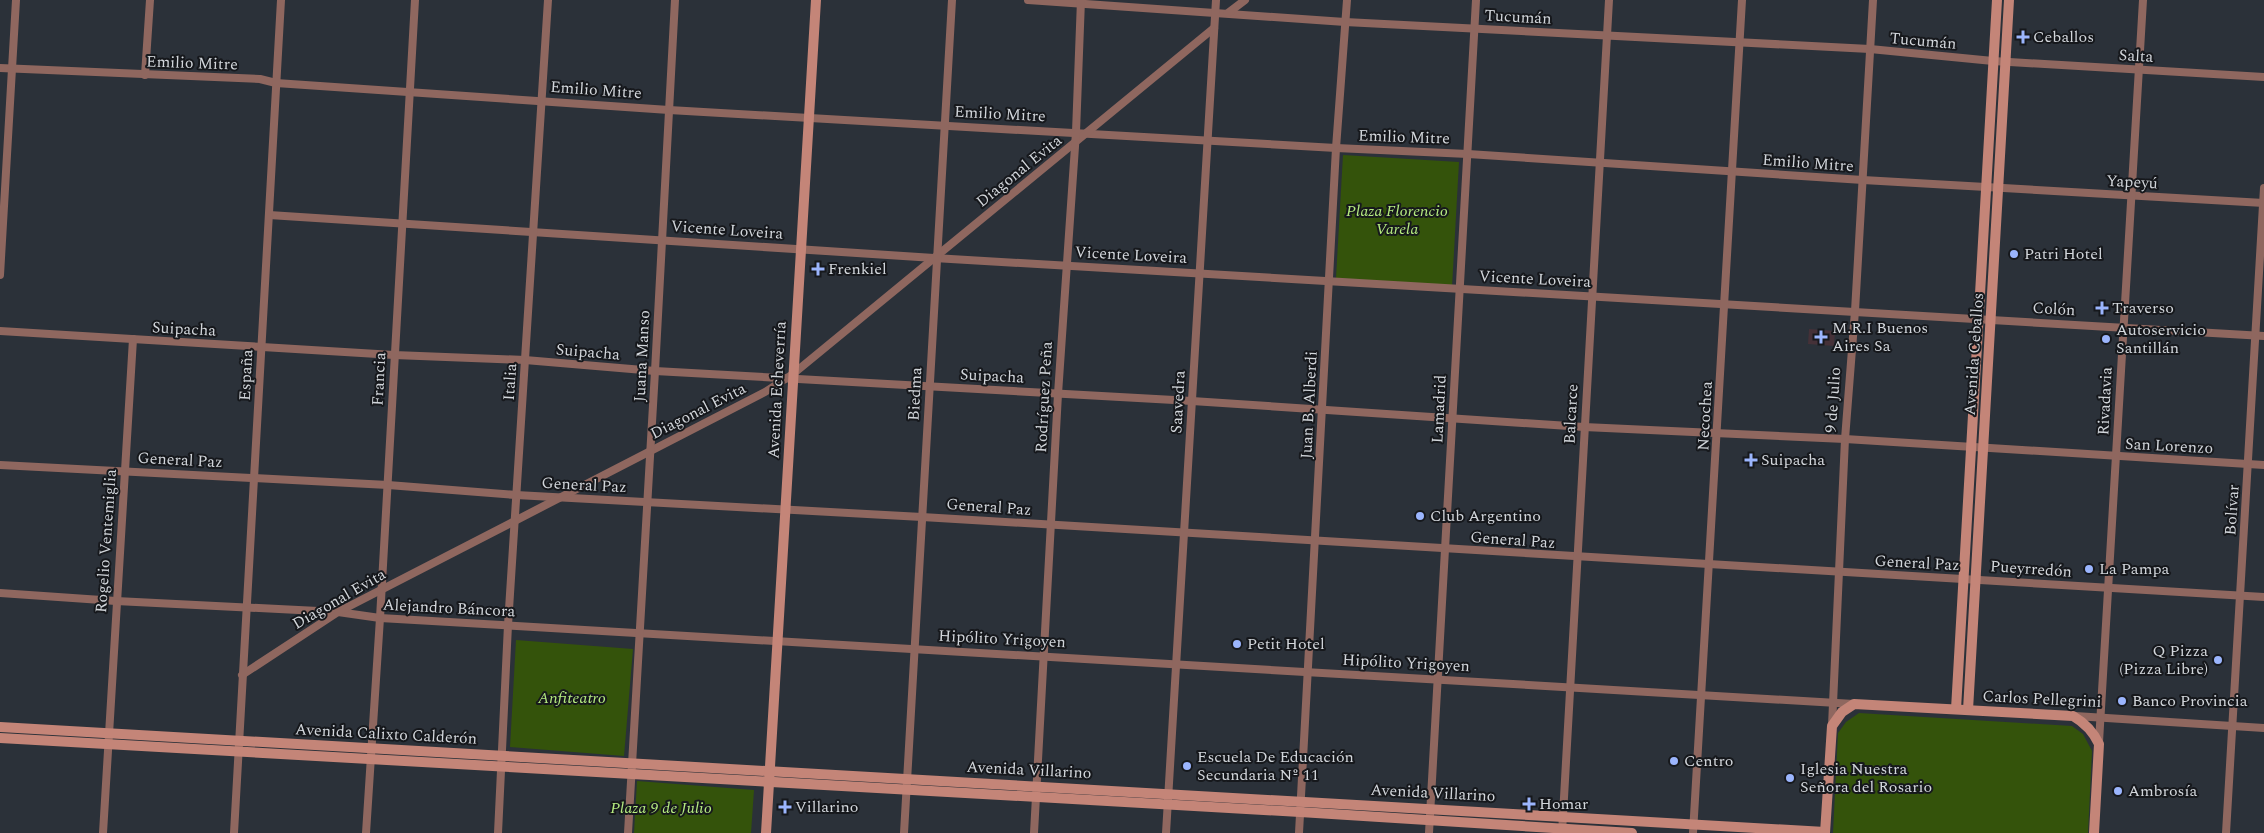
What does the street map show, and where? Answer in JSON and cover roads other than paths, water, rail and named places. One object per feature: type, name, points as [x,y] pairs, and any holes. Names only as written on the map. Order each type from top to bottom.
[{"type":"main road","name":"Avenida Echeverría","points":[[766,833],[785,509],[790,377],[801,248],[816,0]]},
{"type":"main road","name":"Avenida Ceballos","points":[[1956,709],[1997,0]]},
{"type":"main road","name":"Avenida Ceballos","points":[[1968,710],[2009,0]]},
{"type":"main road","name":"Hipólito Yrigoyen","points":[[1854,704],[1968,710]]},
{"type":"main road","points":[[1832,726],[1842,712],[1854,704]]},
{"type":"main road","name":"Carlos Pellegrini","points":[[1968,710],[2073,716]]},
{"type":"main road","points":[[2073,716],[2089,728],[2099,744]]},
{"type":"main road","name":"9 de Julio","points":[[1826,833],[1832,726]]},
{"type":"main road","name":"Avenida Calixto Calderón","points":[[0,727],[371,748],[502,761],[769,776]]},
{"type":"main road","name":"Avenida Calixto Calderón","points":[[0,738],[371,760],[502,761]]},
{"type":"main road","name":"Rivadavia","points":[[2094,833],[2099,744]]},
{"type":"main road","name":"Avenida Villarino","points":[[769,776],[907,784],[1036,796],[1168,805],[1430,808],[1563,816],[1694,828],[1826,833]]},
{"type":"main road","name":"Avenida Villarino","points":[[907,784],[1037,785],[1169,793],[1430,820],[1562,831],[1632,833]]},
{"type":"street","points":[[0,275],[16,0]]},
{"type":"street","points":[[145,75],[150,0]]},
{"type":"street","name":"España","points":[[234,833],[281,0]]},
{"type":"street","name":"Francia","points":[[366,833],[388,485],[415,0]]},
{"type":"street","name":"Italia","points":[[498,833],[508,625],[548,0]]},
{"type":"street","name":"Juana Manso","points":[[628,833],[675,0]]},
{"type":"street","name":"Biedma","points":[[904,833],[952,0]]},
{"type":"street","name":"Tucumán","points":[[1028,0],[1081,2],[1345,22],[1870,49],[2006,62]]},
{"type":"street","name":"Saavedra","points":[[1166,833],[1185,533],[1206,141],[1216,0]]},
{"type":"street","points":[[1228,13],[1245,0]]},
{"type":"street","name":"Juan B. Alberdi","points":[[1299,833],[1323,410],[1328,281],[1346,0]]},
{"type":"street","name":"Lamadrid","points":[[1429,833],[1476,0]]},
{"type":"street","name":"Balcarce","points":[[1562,831],[1609,0]]},
{"type":"street","name":"Necochea","points":[[1694,828],[1742,0]]},
{"type":"street","name":"9 de Julio","points":[[1832,726],[1845,439],[1855,311],[1872,0]]},
{"type":"street","name":"Rivadavia","points":[[2099,744],[2143,0]]},
{"type":"street","name":"Rodríguez Peña","points":[[1034,833],[1058,394],[1076,142],[1081,2]]},
{"type":"street","name":"Diagonal Evita","points":[[242,675],[338,612],[765,392],[790,377],[1214,28]]},
{"type":"street","name":"Salta","points":[[2006,62],[2264,77]]},
{"type":"street","name":"Emilio Mitre","points":[[0,68],[260,79],[276,83],[669,110],[1468,154],[1999,188]]},
{"type":"street","name":"Yapeyú","points":[[1999,188],[2264,203]]},
{"type":"street","name":"Bolívar","points":[[2226,833],[2264,188]]},
{"type":"street","name":"Vicente Loveira","points":[[269,215],[403,225],[533,231],[1991,320]]},
{"type":"street","name":"Colón","points":[[1991,320],[2264,336]]},
{"type":"street","name":"Suipacha","points":[[0,331],[394,355],[525,360],[655,372],[790,377],[930,387],[1192,400],[1584,427],[1845,439],[1983,448]]},
{"type":"street","name":"Rogelio Ventemiglia","points":[[103,833],[133,339]]},
{"type":"street","name":"San Lorenzo","points":[[1983,448],[2264,465]]},
{"type":"street","name":"General Paz","points":[[0,466],[124,470],[388,485],[559,498],[785,509],[1577,558],[1975,579]]},
{"type":"street","name":"Pueyrredón","points":[[1975,579],[2264,597]]},
{"type":"street","name":"Alejandro Báncora","points":[[0,593],[338,612],[380,618],[777,641]]},
{"type":"street","name":"Hipólito Yrigoyen","points":[[777,641],[1854,704]]},
{"type":"street","name":"Carlos Pellegrini","points":[[2073,716],[2264,728]]},
{"type":"place","name":"Ceballos","points":[[2023,37]]},
{"type":"place","name":"Patri Hotel","points":[[2014,254]]},
{"type":"place","name":"Frenkiel","points":[[818,269]]},
{"type":"place","name":"Traverso","points":[[2102,308]]},
{"type":"place","name":"M.R.I Buenos Aires Sa","points":[[1821,337]]},
{"type":"place","name":"Autoservicio Santillán","points":[[2106,339]]},
{"type":"place","name":"Suipacha","points":[[1751,460]]},
{"type":"place","name":"Club Argentino","points":[[1420,516]]},
{"type":"place","name":"La Pampa","points":[[2089,569]]},
{"type":"place","name":"Petit Hotel","points":[[1237,644]]},
{"type":"place","name":"Q Pizza (Pizza Libre)","points":[[2218,660]]},
{"type":"place","name":"Banco Provincia","points":[[2122,701]]},
{"type":"place","name":"Centro","points":[[1674,761]]},
{"type":"place","name":"Escuela De Educación Secundaria Nº 11","points":[[1187,766]]},
{"type":"place","name":"Iglesia Nuestra Señora del Rosario","points":[[1790,778]]},
{"type":"place","name":"Ambrosía","points":[[2118,791]]},
{"type":"place","name":"Homar","points":[[1529,804]]},
{"type":"place","name":"Villarino","points":[[785,807]]},
{"type":"park label","name":"Plaza Florencio Varela","points":[[1397,220]]},
{"type":"park label","name":"Anfiteatro","points":[[572,698]]},
{"type":"park label","name":"Plaza 9 de Julio","points":[[661,808]]}]
